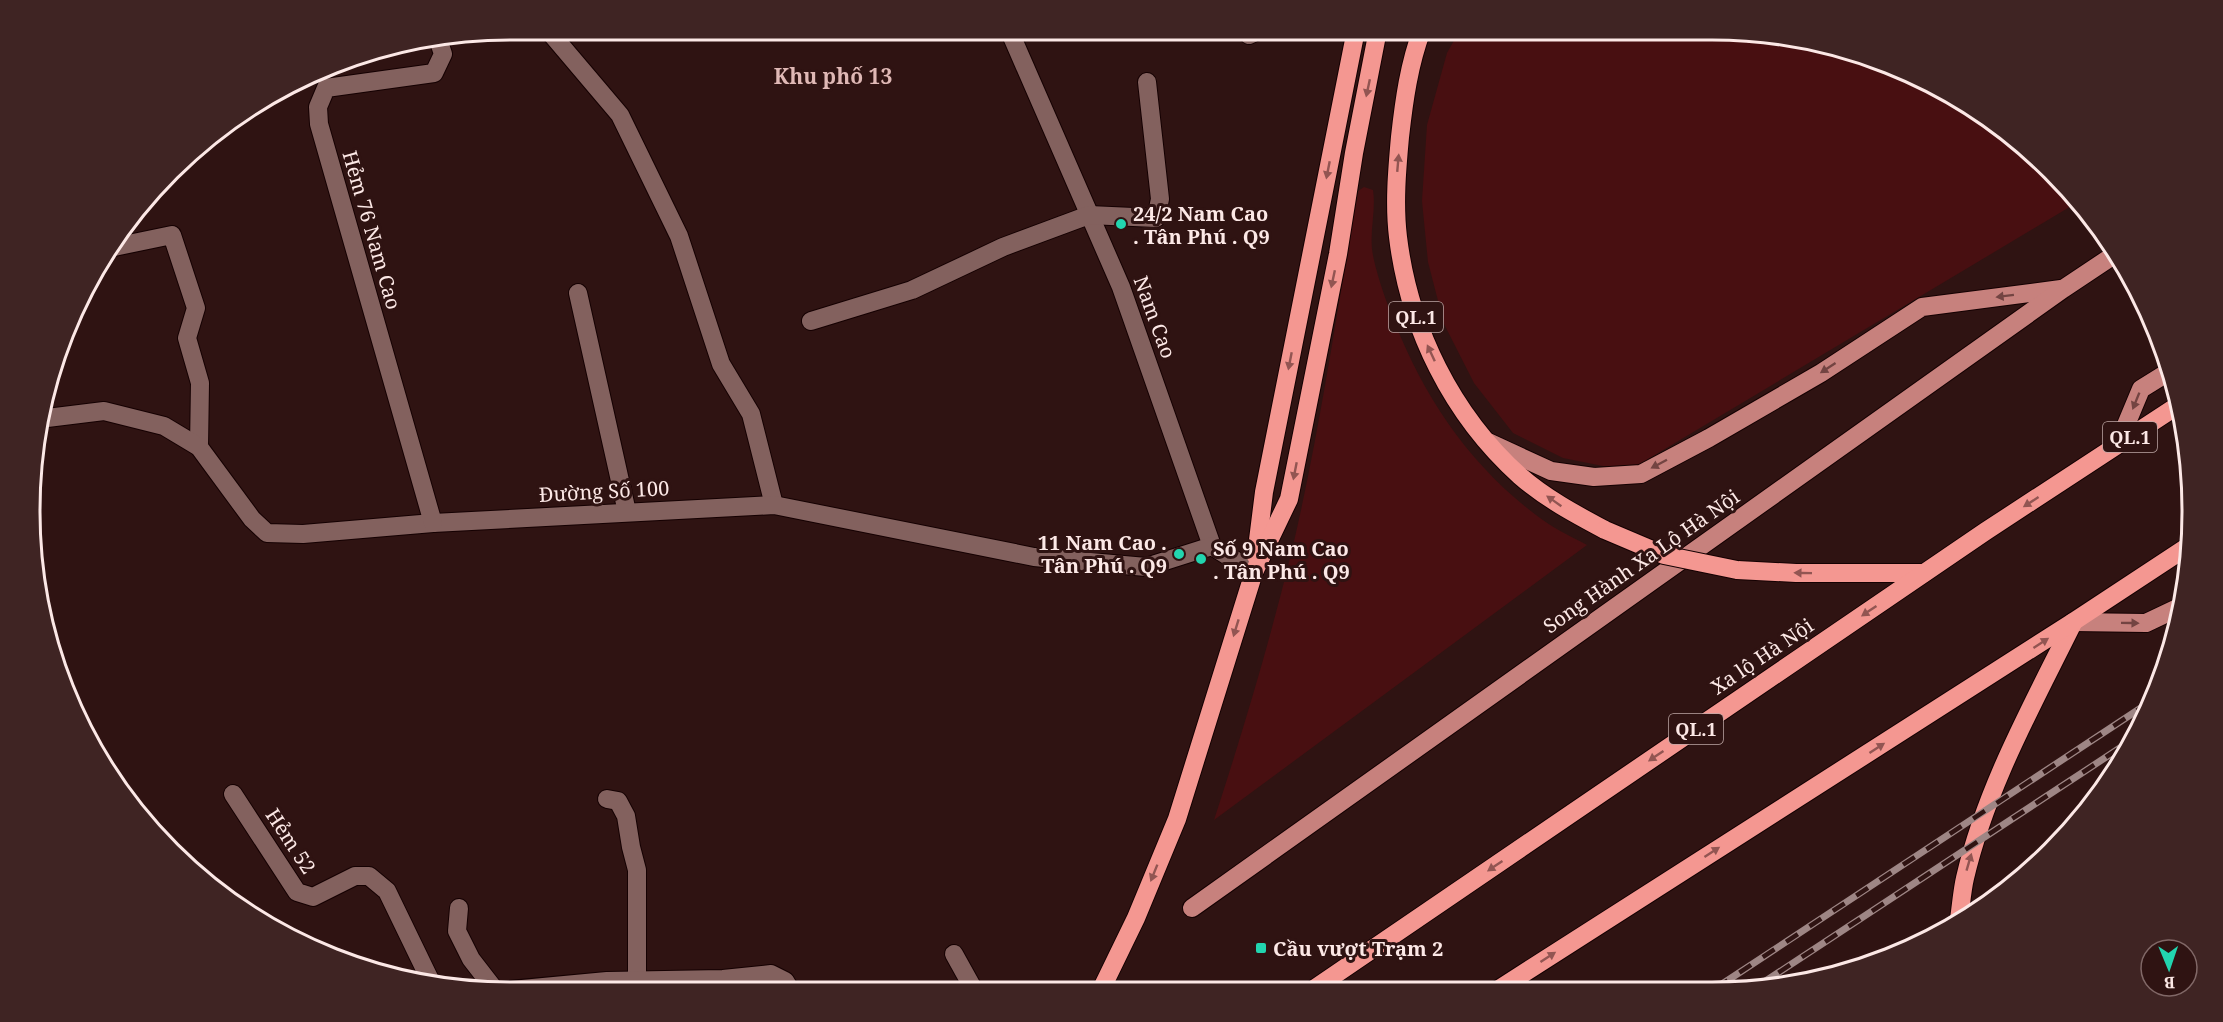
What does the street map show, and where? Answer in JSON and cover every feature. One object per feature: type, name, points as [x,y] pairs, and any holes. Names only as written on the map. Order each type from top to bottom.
[{"type":"highway","points":[[1254,572],[1264,492],[1354,40]]},
{"type":"highway","points":[[1105,982],[1136,918],[1177,819],[1254,572],[1289,499],[1338,254],[1354,153],[1376,40]]},
{"type":"highway","name":"QL.1","points":[[1418,40],[1402,111],[1396,173],[1398,237],[1411,302],[1429,352],[1458,404],[1488,442],[1520,476],[1548,497],[1605,530],[1664,555],[1737,570],[1796,573],[1924,573]]},
{"type":"highway","name":"Xa lộ Hà Nội","points":[[1324,982],[1924,573],[2171,410]]},
{"type":"highway","points":[[1510,982],[2180,552]]},
{"type":"highway","points":[[1960,910],[1964,880],[1979,828],[2004,765],[2073,622]]},
{"type":"main road","name":"Song Hành Xa Lộ Hà Nội","points":[[1192,908],[2063,289],[2109,259]]},
{"type":"main road","points":[[1488,442],[1551,471],[1594,477],[1641,474],[1709,438],[1821,373],[1922,307],[2063,289]]},
{"type":"main road","name":"QL.1","points":[[2118,444],[2141,389],[2162,376]]},
{"type":"main road","points":[[2073,622],[2146,623],[2171,611]]},
{"type":"street","points":[[556,40],[620,115],[679,236],[721,364],[750,414],[774,505]]},
{"type":"street","name":"Nam Cao","points":[[1013,40],[1121,287],[1212,546]]},
{"type":"street","name":"Hẻm 76 Nam Cao","points":[[433,523],[319,124],[318,107],[326,87],[434,73],[444,54],[441,46]]},
{"type":"street","points":[[811,321],[912,290],[1002,247],[1089,214],[1156,218],[1160,199],[1147,81]]},
{"type":"street","points":[[123,245],[172,236],[196,308],[187,338],[200,383],[199,447]]},
{"type":"street","points":[[578,293],[627,512]]},
{"type":"street","name":"Đường Số 100","points":[[50,418],[104,411],[164,426],[199,447],[252,519],[267,533],[303,534],[433,523],[774,505],[1045,558],[1146,567],[1212,546]]},
{"type":"street","points":[[1212,546],[1254,572]]},
{"type":"street","name":"Hẻm 52","points":[[233,794],[297,892],[313,897],[355,876],[369,876],[387,891],[427,973]]},
{"type":"street","points":[[607,800],[618,801],[626,816],[631,847],[638,870],[637,980]]},
{"type":"street","points":[[459,908],[457,931],[471,959],[488,980]]},
{"type":"street","points":[[954,954],[970,982]]},
{"type":"street","points":[[596,982],[723,979],[771,974],[786,982]]},
{"type":"shaded area","points":[[1454,40],[1712,40],[1773,45],[1834,57],[1892,76],[1920,89],[1973,120],[2022,157],[2070,207],[1628,471],[1563,458],[1513,433],[1474,383],[1444,324],[1428,262],[1422,201],[1427,125],[1447,53]]},
{"type":"shaded area","points":[[1364,187],[1373,190],[1372,249],[1381,286],[1407,351],[1435,404],[1470,452],[1512,496],[1548,523],[1587,545],[1214,820],[1256,686],[1292,550],[1319,420],[1358,191]]},
{"type":"railway","points":[[1727,981],[2138,710]]},
{"type":"railway","points":[[1771,977],[2116,750]]},
{"type":"place","name":"24/2 Nam Cao . Tân Phú . Q9","points":[[1121,224]]},
{"type":"place","name":"11 Nam Cao . Tân Phú . Q9","points":[[1179,554]]},
{"type":"place","name":"Số 9 Nam Cao . Tân Phú . Q9","points":[[1201,559]]},
{"type":"place","name":"Cầu vượt Trạm 2","points":[[1261,948]]},
{"type":"district","name":"Khu phố 13","points":[[833,76]]}]
